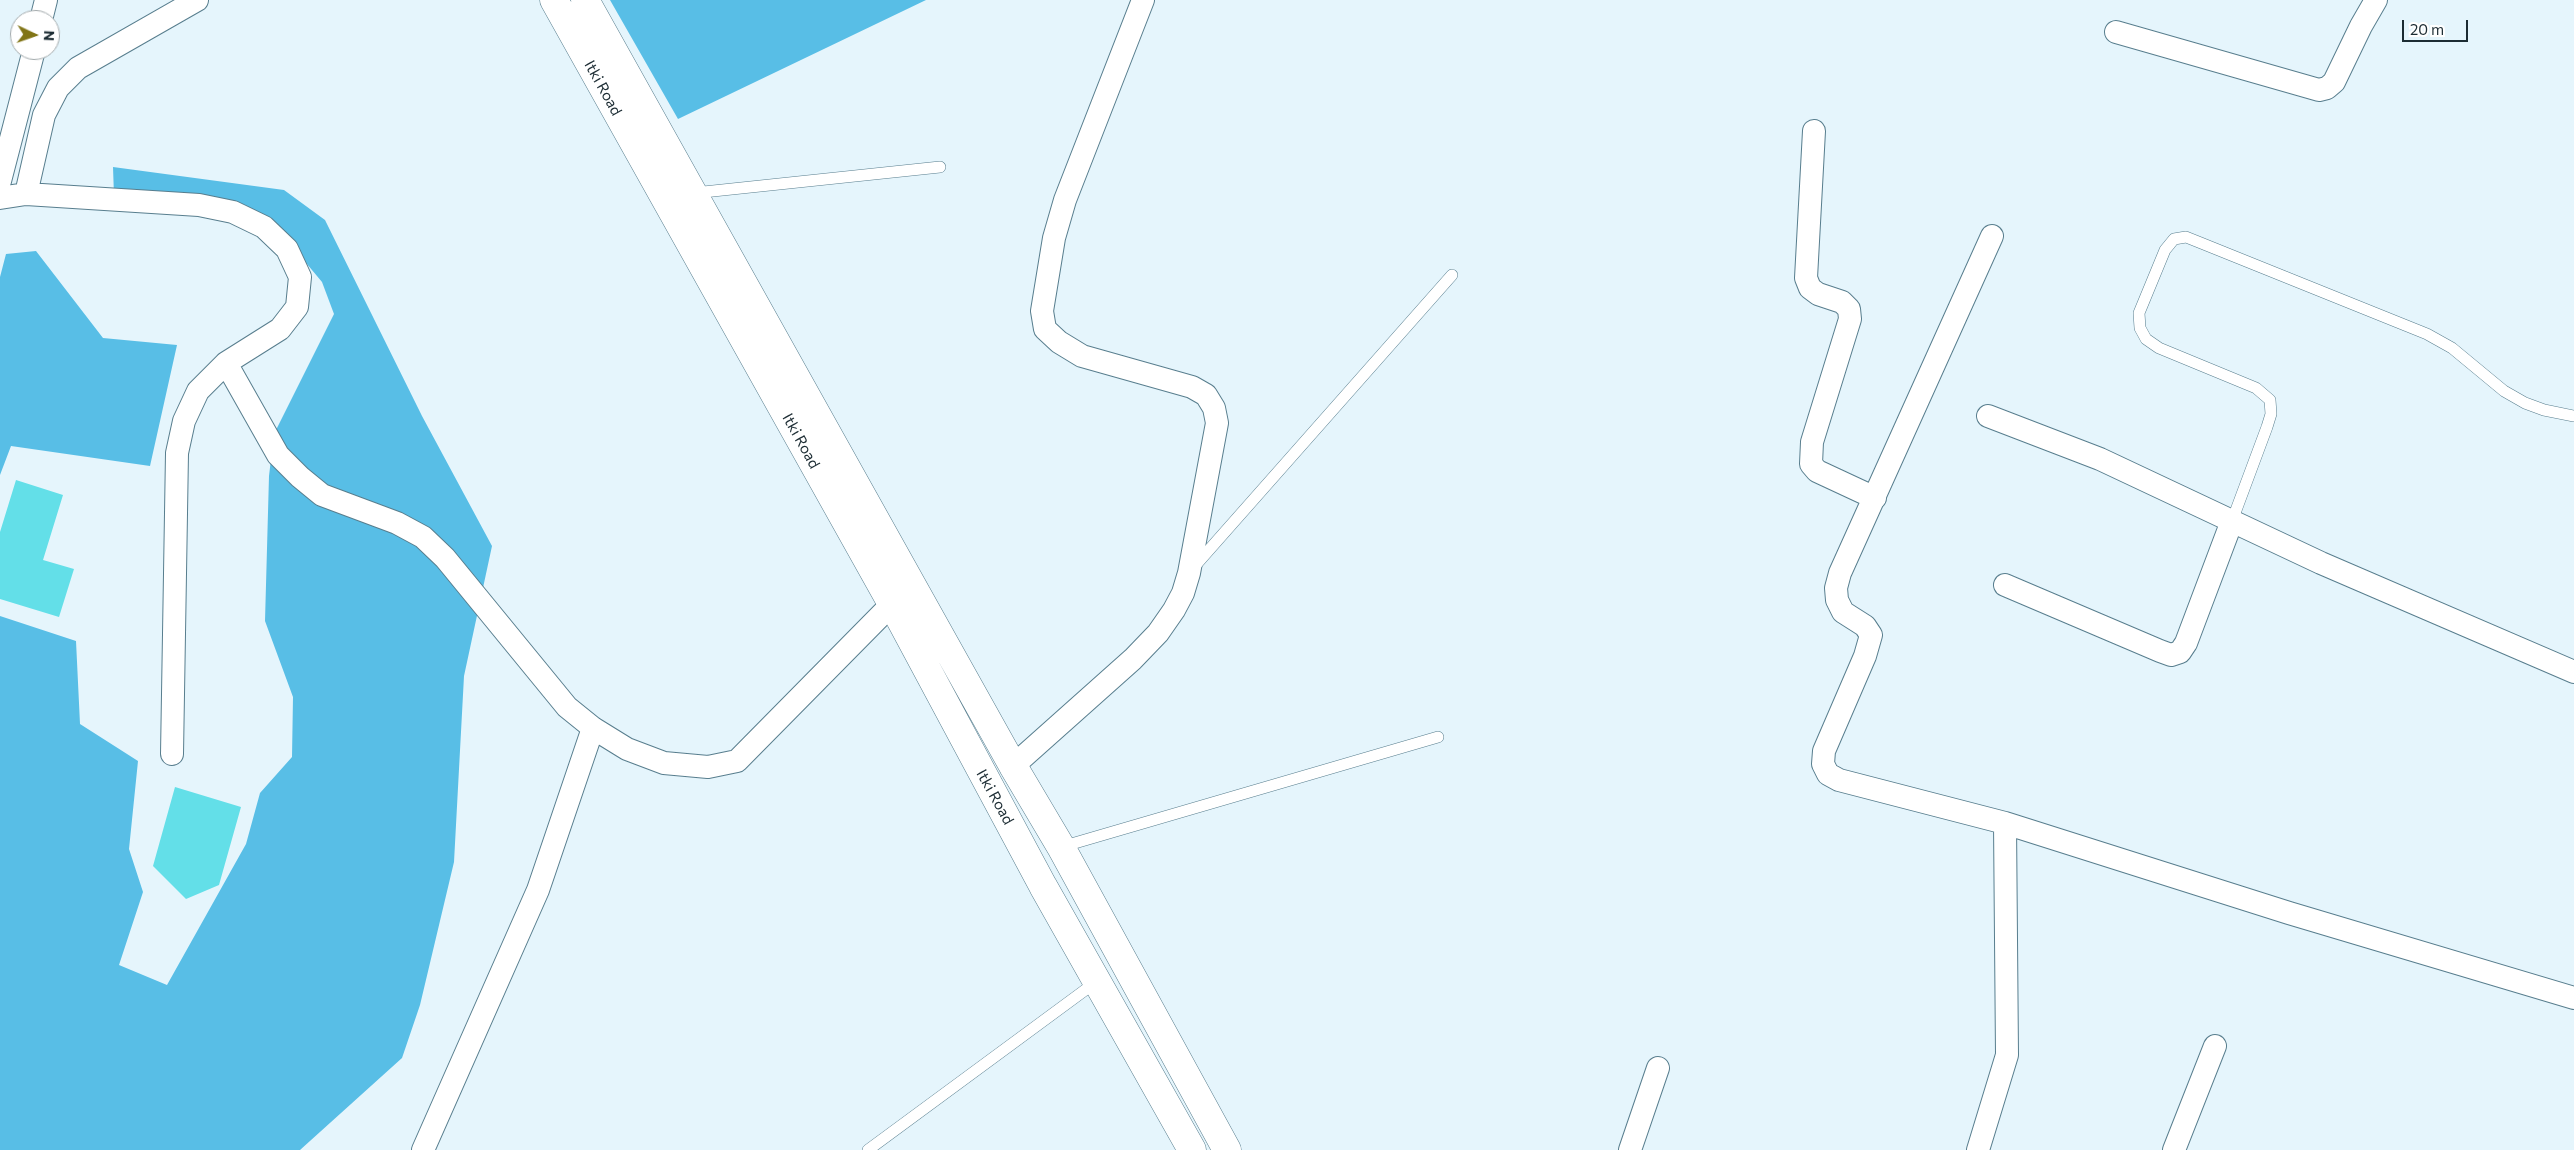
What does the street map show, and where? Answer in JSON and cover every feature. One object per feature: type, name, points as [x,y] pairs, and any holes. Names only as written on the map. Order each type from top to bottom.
[{"type":"main road","name":"Itki Road","points":[[554,0],[892,604],[1042,886],[1192,1150]]},
{"type":"main road","points":[[584,0],[694,193],[1013,766],[1061,847],[1227,1150]]},
{"type":"street","points":[[26,194],[44,115],[58,88],[78,68],[197,0]]},
{"type":"street","points":[[1013,766],[1133,659],[1158,633],[1182,593],[1189,573],[1217,423],[1214,408],[1206,395],[1192,387],[1082,356],[1059,342],[1045,329],[1042,310],[1054,238],[1065,200],[1144,0]]},
{"type":"street","points":[[2116,32],[2319,90],[2334,82],[2376,0]]},
{"type":"street","points":[[0,181],[31,60]]},
{"type":"street","points":[[1814,131],[1806,278],[1810,288],[1818,294],[1842,302],[1849,309],[1850,319],[1812,442],[1812,464],[1817,471],[1875,498]]},
{"type":"street","points":[[0,198],[26,194],[199,205],[233,212],[264,227],[287,249],[300,277],[297,307],[280,329],[226,363],[198,391],[184,421],[177,453],[172,754]]},
{"type":"street","points":[[1992,236],[1840,573],[1836,588],[1837,600],[1843,612],[1865,626],[1871,634],[1869,645],[1824,751],[1823,764],[1828,774],[1839,780],[2005,823],[2298,916],[2574,998]]},
{"type":"street","points":[[226,363],[278,455],[300,477],[322,495],[397,522],[423,537],[445,558],[566,708],[627,750],[664,763],[708,767],[737,761],[892,604]]},
{"type":"street","points":[[1988,416],[2100,459],[2321,563],[2574,672]]},
{"type":"street","points":[[2005,585],[2171,655],[2180,652],[2186,643],[2232,521]]},
{"type":"street","points":[[423,1150],[538,890],[593,728]]},
{"type":"street","points":[[1978,1150],[2007,1055],[2005,823]]},
{"type":"street","points":[[2174,1150],[2215,1046]]},
{"type":"street","points":[[1630,1150],[1658,1068]]},
{"type":"lane","points":[[694,193],[940,167]]},
{"type":"lane","points":[[2232,521],[2267,427],[2271,414],[2270,400],[2256,388],[2159,348],[2146,339],[2140,328],[2140,313],[2164,250],[2174,240],[2186,237],[2428,334],[2452,348],[2504,390],[2525,402],[2544,410],[2574,416]]},
{"type":"lane","points":[[1189,573],[1452,275]]},
{"type":"lane","points":[[1061,847],[1438,737]]},
{"type":"lane","points":[[868,1150],[1096,982]]},
{"type":"shaded area","points":[[610,0],[926,0],[678,119]]},
{"type":"shaded area","points":[[113,167],[284,190],[325,220],[422,416],[492,546],[464,676],[454,862],[420,1005],[402,1058],[300,1150],[0,1150],[0,616],[76,641],[80,724],[138,761],[129,849],[143,892],[119,965],[167,985],[246,844],[260,793],[292,757],[293,697],[265,621],[269,476],[274,434],[334,314],[322,282],[276,227],[114,196]]},
{"type":"shaded area","points":[[36,251],[103,338],[177,345],[150,466],[11,446],[0,475],[0,277],[6,254]]},
{"type":"building","points":[[16,480],[63,495],[43,560],[74,569],[59,617],[0,599],[0,532]]},
{"type":"building","points":[[175,787],[241,807],[219,885],[186,899],[153,866]]}]
